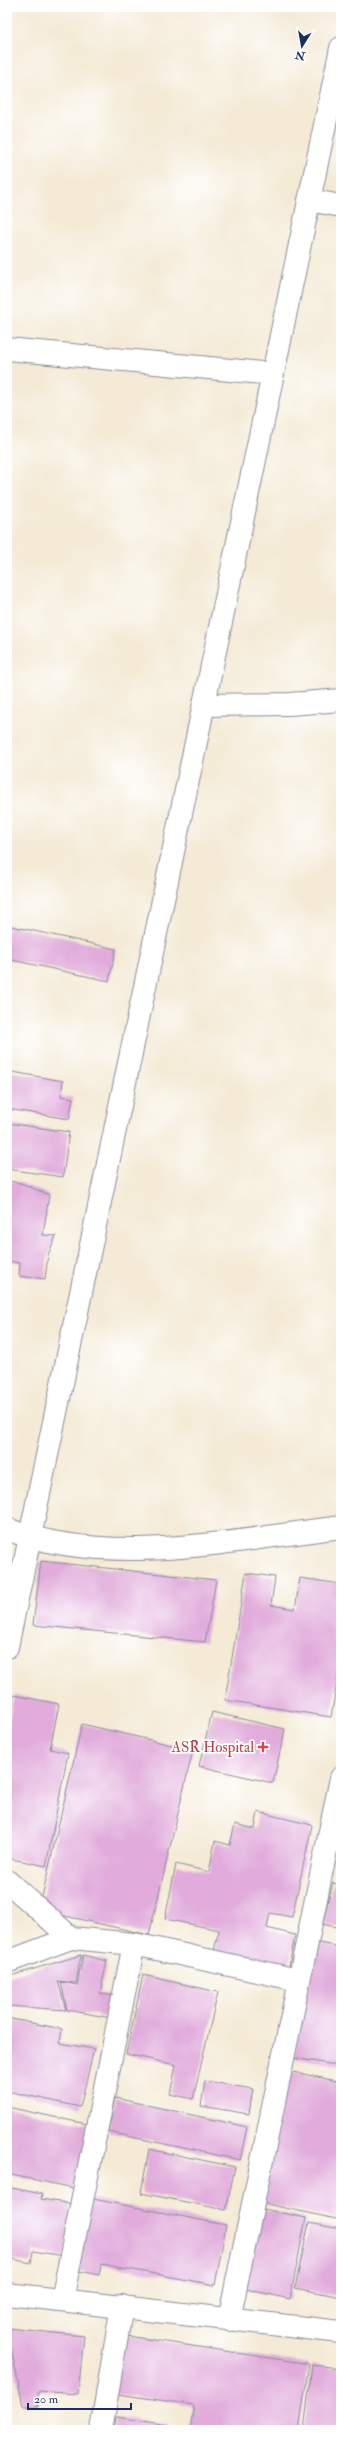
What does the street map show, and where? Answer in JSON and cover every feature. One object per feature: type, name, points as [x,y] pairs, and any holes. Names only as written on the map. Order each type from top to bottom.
[{"type":"street","points":[[7,1647],[341,48]]},
{"type":"street","points":[[309,200],[341,206]]},
{"type":"street","points":[[7,349],[273,374]]},
{"type":"street","points":[[204,705],[290,704],[341,700]]},
{"type":"street","points":[[7,1529],[30,1538],[87,1547],[143,1550],[341,1527]]},
{"type":"street","points":[[229,2320],[298,1980],[341,1778]]},
{"type":"street","points":[[7,1881],[71,1938]]},
{"type":"street","points":[[7,1962],[71,1938],[134,1944],[298,1980]]},
{"type":"street","points":[[62,2300],[134,1944]]},
{"type":"street","points":[[7,2294],[341,2332]]},
{"type":"street","points":[[101,2430],[122,2306]]},
{"type":"building","points":[[7,925],[116,949],[109,981],[7,959]]},
{"type":"building","points":[[7,1071],[63,1081],[61,1096],[73,1098],[69,1119],[7,1109]]},
{"type":"building","points":[[7,1123],[69,1132],[63,1177],[7,1169]]},
{"type":"building","points":[[7,1181],[21,1183],[49,1195],[43,1235],[56,1236],[48,1255],[45,1279],[19,1276],[20,1263],[7,1261]]},
{"type":"building","points":[[41,1561],[216,1580],[205,1642],[33,1625]]},
{"type":"building","points":[[246,1573],[275,1577],[271,1605],[295,1609],[300,1578],[341,1584],[341,1659],[331,1717],[225,1700]]},
{"type":"building","points":[[14,1695],[59,1704],[50,1749],[68,1753],[46,1866],[7,1858],[7,1730]]},
{"type":"building","points":[[212,1712],[285,1729],[273,1783],[199,1766]]},
{"type":"building","points":[[82,1724],[193,1750],[149,1935],[39,1910]]},
{"type":"building","points":[[258,1812],[312,1825],[292,1917],[270,1913],[267,1928],[295,1935],[288,1971],[213,1955],[219,1930],[165,1919],[176,1864],[209,1872],[215,1841],[230,1845],[235,1824],[255,1829]]},
{"type":"building","points":[[333,1883],[341,1885],[341,1928],[322,1924]]},
{"type":"building","points":[[313,1942],[341,1947],[341,2066],[294,2058]]},
{"type":"building","points":[[81,1955],[76,1983],[58,1981],[66,2010],[7,2006],[7,1977]]},
{"type":"building","points":[[83,1955],[107,1961],[100,1993],[117,1997],[112,2018],[67,2010],[61,1982],[77,1985]]},
{"type":"building","points":[[143,1975],[218,1992],[193,2099],[170,2094],[176,2065],[126,2054]]},
{"type":"building","points":[[7,2018],[62,2029],[60,2043],[94,2049],[80,2107],[7,2091]]},
{"type":"building","points":[[289,2071],[341,2082],[341,2220],[262,2203]]},
{"type":"building","points":[[205,2081],[253,2089],[249,2114],[201,2106]]},
{"type":"building","points":[[115,2098],[247,2127],[240,2160],[108,2132]]},
{"type":"building","points":[[7,2107],[96,2126],[83,2190],[7,2174]]},
{"type":"building","points":[[149,2149],[235,2167],[226,2210],[141,2193]]},
{"type":"building","points":[[7,2187],[42,2194],[41,2199],[72,2204],[64,2256],[33,2251],[31,2263],[7,2258]]},
{"type":"building","points":[[88,2198],[226,2225],[215,2285],[101,2264],[99,2275],[75,2270]]},
{"type":"building","points":[[258,2208],[306,2218],[290,2299],[241,2288]]},
{"type":"building","points":[[309,2223],[341,2229],[341,2297],[295,2288]]},
{"type":"building","points":[[7,2328],[84,2336],[78,2394],[38,2391],[38,2406],[23,2406]]},
{"type":"building","points":[[121,2335],[309,2364],[299,2430],[190,2430],[194,2405],[111,2393]]},
{"type":"building","points":[[312,2365],[341,2368],[341,2430],[304,2430]]},
{"type":"building","points":[[116,2417],[169,2425],[169,2430],[114,2430]]},
{"type":"place","name":"ASR Hospital","points":[[263,1747]]}]
